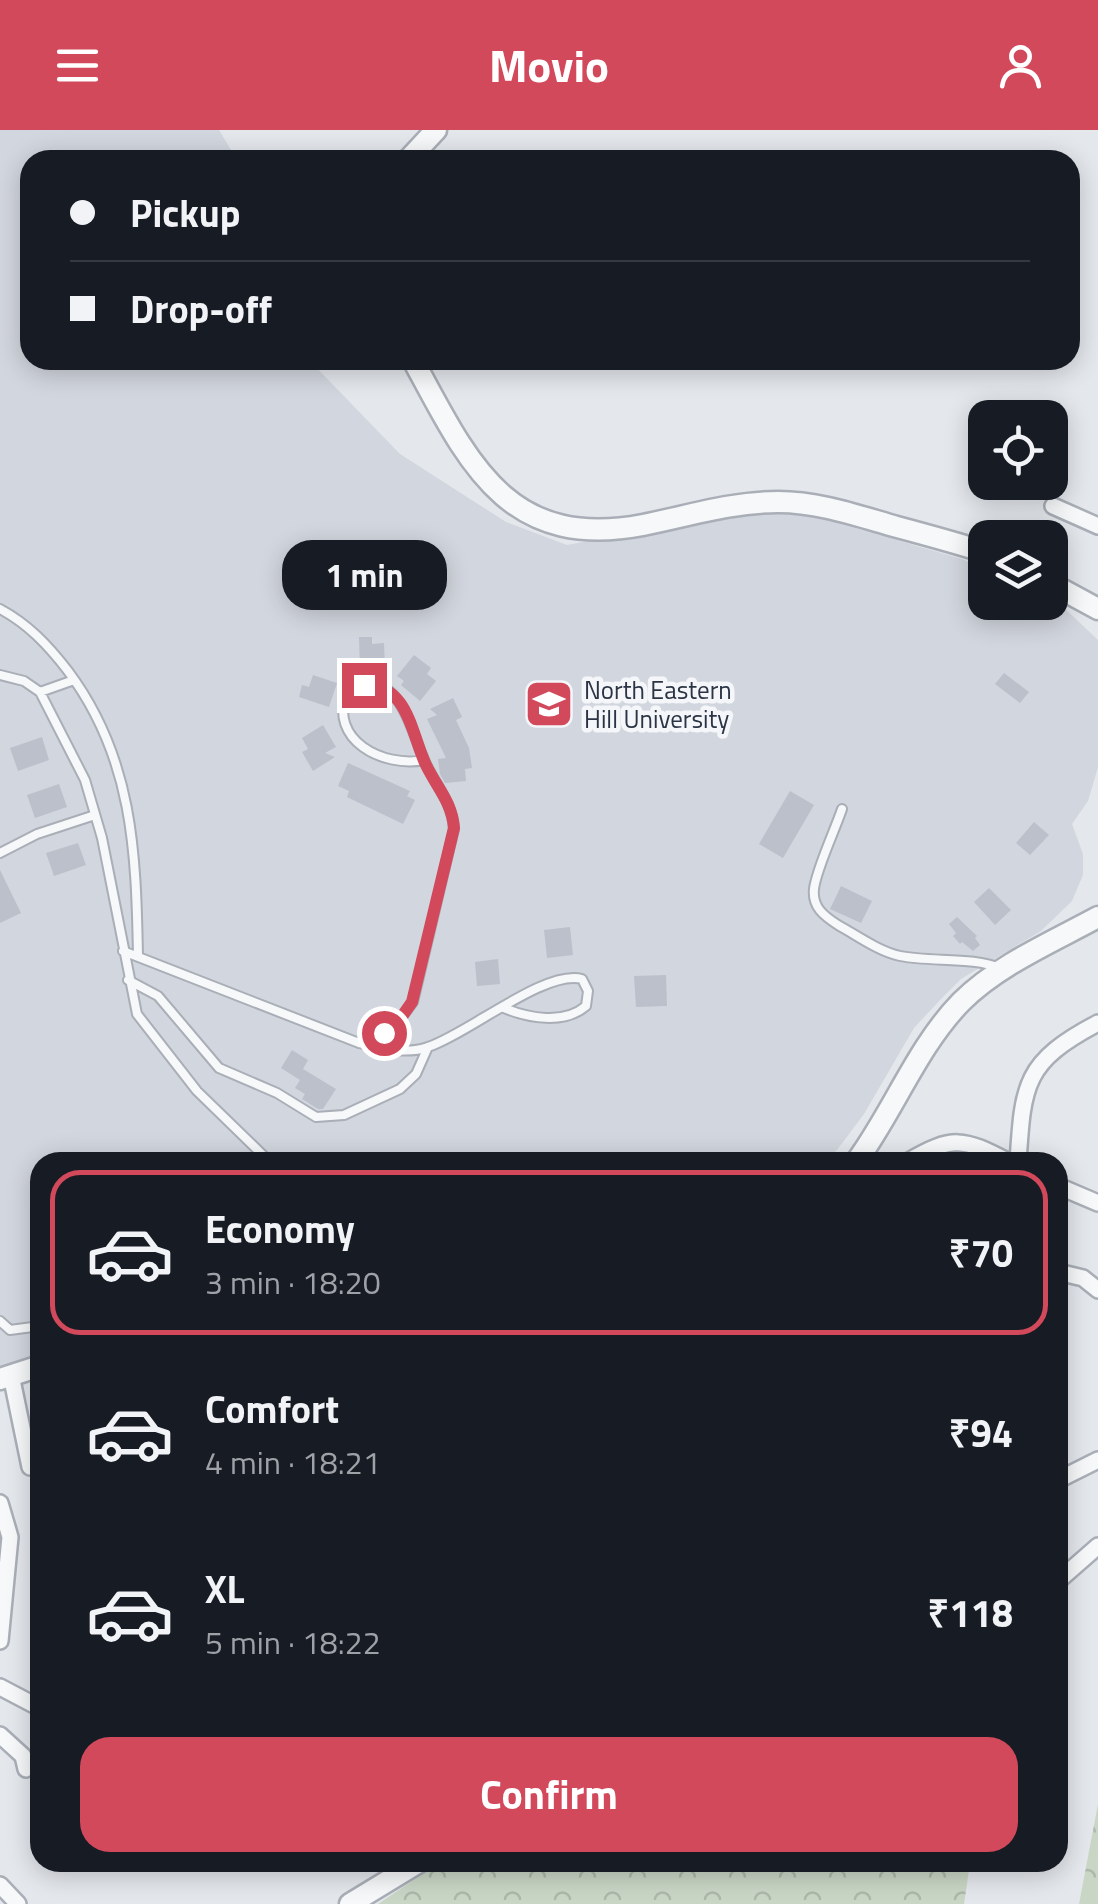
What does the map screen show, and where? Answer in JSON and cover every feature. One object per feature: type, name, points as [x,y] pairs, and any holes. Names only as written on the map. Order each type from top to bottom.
[{"type":"street","points":[[417,150],[436,130]]},
{"type":"street","points":[[418,370],[448,424],[490,485],[546,522],[606,530],[736,505],[783,502],[833,508],[968,547]]},
{"type":"street","points":[[1053,506],[1098,526]]},
{"type":"street","points":[[1068,592],[1098,608]]},
{"type":"street","points":[[862,1152],[941,1026],[964,999],[1003,970],[1098,917]]},
{"type":"street","points":[[1019,1152],[1022,1106],[1032,1073],[1051,1053],[1098,1024]]},
{"type":"street","points":[[926,1152],[954,1140],[989,1152]]},
{"type":"street","points":[[1068,1190],[1098,1203]]},
{"type":"street","points":[[1068,1273],[1098,1290]]},
{"type":"street","points":[[30,1369],[5,1377],[30,1467]]},
{"type":"street","points":[[1068,1475],[1098,1460]]},
{"type":"street","points":[[0,1503],[10,1536],[0,1641]]},
{"type":"street","points":[[1068,1572],[1098,1546]]},
{"type":"street","points":[[0,1687],[30,1703]]},
{"type":"street","points":[[0,1735],[23,1756],[26,1769]]},
{"type":"street","points":[[350,1904],[403,1872]]},
{"type":"street","points":[[0,1885],[18,1904]]},
{"type":"lane","points":[[0,610],[22,621],[53,651],[100,720],[118,767],[130,815],[138,956]]},
{"type":"lane","points":[[0,675],[40,692],[85,780],[137,1014],[197,1090],[260,1152]]},
{"type":"lane","points":[[40,692],[74,680]]},
{"type":"lane","points":[[359,1042],[384,1033],[408,1011],[454,828],[453,814],[424,760],[404,708],[380,686],[364,685],[347,692],[343,716],[350,736],[360,746],[392,761],[424,760]]},
{"type":"lane","points":[[842,810],[814,884],[816,905],[825,916],[898,956],[985,962],[1003,970]]},
{"type":"lane","points":[[0,853],[38,834],[95,816]]},
{"type":"lane","points":[[123,950],[359,1042],[400,1050],[428,1048],[558,979],[582,979],[588,991],[586,1006],[569,1016],[529,1016],[504,1008]]},
{"type":"lane","points":[[128,980],[158,996],[219,1068],[277,1093],[316,1117],[344,1115],[400,1089],[416,1074],[428,1048]]},
{"type":"lane","points":[[0,1321],[10,1330],[30,1327]]},
{"type":"shaded area","name":"North Eastern Hill University","points":[[0,130],[219,130],[231,150],[20,150],[20,370],[319,370],[400,454],[506,522],[567,545],[738,513],[810,515],[968,562],[968,620],[1068,620],[1068,612],[1098,640],[1098,767],[1088,801],[1072,824],[1083,854],[1083,875],[1072,901],[1041,931],[961,979],[942,998],[914,1028],[864,1114],[835,1152],[30,1152],[30,1364],[0,1373]]},
{"type":"green space","points":[[1098,1804],[1098,1904],[1079,1904]]},
{"type":"green space","points":[[426,1872],[969,1872],[964,1904],[378,1904]]},
{"type":"building","points":[[359,637],[372,637],[372,644],[384,643],[385,668],[360,669]]},
{"type":"building","points":[[414,655],[431,668],[427,674],[436,681],[420,701],[401,685],[404,681],[397,676]]},
{"type":"building","points":[[1004,673],[1029,692],[1020,703],[995,684]]},
{"type":"building","points":[[313,675],[337,683],[329,707],[299,697],[302,685],[309,687]]},
{"type":"building","points":[[453,698],[462,717],[456,720],[469,748],[472,768],[465,769],[466,781],[445,783],[438,759],[446,758],[427,719],[437,715],[430,709]]},
{"type":"building","points":[[323,725],[336,747],[325,753],[335,757],[313,771],[302,752],[308,749],[302,738]]},
{"type":"building","points":[[42,737],[49,760],[18,771],[10,748]]},
{"type":"building","points":[[348,763],[410,791],[407,796],[415,800],[403,824],[347,797],[349,791],[338,786]]},
{"type":"building","points":[[59,784],[67,807],[35,818],[27,795]]},
{"type":"building","points":[[790,791],[814,805],[783,858],[759,844]]},
{"type":"building","points":[[1034,822],[1049,835],[1030,855],[1016,843]]},
{"type":"building","points":[[78,843],[86,865],[54,876],[46,853]]},
{"type":"building","points":[[0,870],[21,913],[0,923]]},
{"type":"building","points":[[841,886],[872,901],[861,923],[830,909]]},
{"type":"building","points":[[989,888],[1011,910],[995,925],[974,902]]},
{"type":"building","points":[[957,917],[977,936],[980,945],[973,951],[953,936],[956,933],[949,924]]},
{"type":"building","points":[[570,927],[573,955],[547,958],[544,930]]},
{"type":"building","points":[[498,959],[500,984],[477,986],[475,962]]},
{"type":"building","points":[[666,975],[667,1006],[636,1007],[634,976]]},
{"type":"building","points":[[292,1050],[308,1060],[303,1069],[336,1089],[323,1109],[302,1099],[305,1094],[295,1088],[300,1080],[281,1068]]},
{"type":"place","name":"North Eastern Hill University","points":[[549,704]]},
{"type":"route","points":[[364,685],[389,691],[404,708],[432,777],[450,804],[454,828],[416,991],[408,1011],[384,1033]]}]
